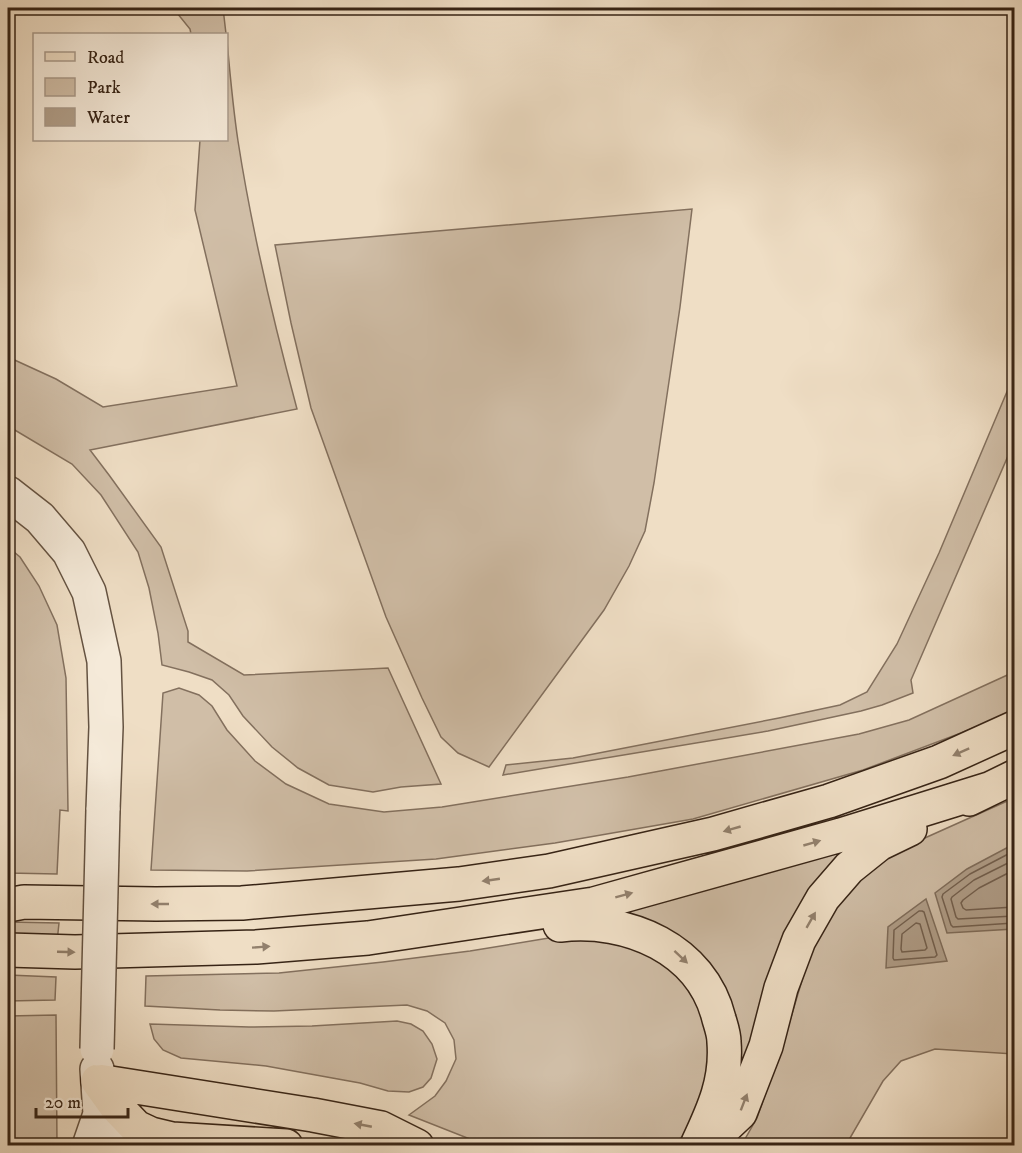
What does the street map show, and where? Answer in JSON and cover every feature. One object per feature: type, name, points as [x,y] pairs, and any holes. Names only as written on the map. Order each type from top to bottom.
[{"type":"main road","points":[[13,901],[242,903],[459,884],[549,871],[713,834],[828,801],[939,762],[1014,728]]},
{"type":"main road","points":[[8,950],[75,952],[255,947],[368,938],[594,904],[841,835],[1002,783]]},
{"type":"main road","points":[[705,1146],[740,1113],[766,1046],[781,988],[799,940],[823,898],[849,868],[879,844],[1002,783]]},
{"type":"main road","points":[[484,921],[526,929],[570,924],[610,925],[644,935],[673,950],[697,972],[715,1004],[724,1041],[723,1076],[716,1104],[697,1146]]},
{"type":"main road","points":[[98,1081],[116,1106],[136,1127],[151,1134],[237,1144],[286,1146]]},
{"type":"main road","points":[[98,1081],[381,1128],[417,1146]]},
{"type":"street","points":[[8,493],[40,518],[69,552],[89,592],[104,661],[106,727],[97,1049],[100,1114],[89,1146]]},
{"type":"street","points":[[100,1114],[121,1146]]},
{"type":"green space","points":[[173,8],[223,8],[226,33],[191,33]]},
{"type":"green space","points":[[228,51],[236,129],[256,242],[297,409],[90,450],[161,547],[188,631],[188,642],[244,675],[388,668],[441,784],[373,792],[329,785],[298,768],[272,747],[243,716],[229,695],[212,680],[162,665],[149,588],[138,552],[101,495],[72,464],[8,426],[8,357],[56,379],[103,407],[237,386],[195,210],[200,141],[228,141]]},
{"type":"green space","points":[[692,209],[680,307],[645,531],[629,566],[604,610],[489,767],[458,753],[441,737],[386,617],[311,408],[275,245]]},
{"type":"green space","points":[[1014,375],[1014,442],[911,680],[913,693],[861,711],[768,731],[503,775],[506,765],[573,758],[779,718],[840,705],[867,692],[897,644],[939,553]]},
{"type":"green space","points":[[8,547],[20,557],[39,586],[57,625],[66,678],[68,811],[60,810],[57,874],[8,873]]},
{"type":"green space","points":[[1014,672],[1014,711],[863,770],[693,819],[555,843],[436,859],[247,871],[151,870],[163,693],[179,688],[199,695],[212,706],[227,730],[255,761],[286,784],[329,804],[384,812],[442,807],[628,777],[859,734],[909,720]]},
{"type":"green space","points":[[1014,798],[1014,1054],[935,1049],[901,1061],[883,1081],[846,1145],[741,1146],[757,1118],[783,1044],[812,947],[834,910],[867,869],[907,846]]},
{"type":"green space","points":[[856,844],[746,1055],[733,1093],[737,1025],[608,914]]},
{"type":"green space","points":[[8,922],[59,923],[57,942],[8,940]]},
{"type":"green space","points":[[573,934],[610,937],[670,966],[694,993],[707,1026],[710,1071],[690,1129],[673,1145],[485,1145],[409,1115],[435,1096],[446,1081],[456,1059],[454,1040],[445,1023],[427,1011],[407,1005],[274,1011],[145,1006],[146,976],[279,973],[470,951]]},
{"type":"green space","points":[[8,975],[56,977],[55,1000],[8,1001]]},
{"type":"green space","points":[[56,1015],[57,1145],[8,1145],[8,1016]]},
{"type":"green space","points":[[397,1021],[411,1024],[423,1031],[432,1044],[437,1059],[431,1078],[423,1087],[409,1092],[388,1091],[360,1083],[266,1066],[181,1058],[163,1050],[154,1039],[150,1024],[249,1027]]},
{"type":"water","points":[[1014,844],[1014,929],[947,933],[935,893],[967,869]]},
{"type":"water","points":[[926,899],[947,961],[886,968],[888,927]]}]
